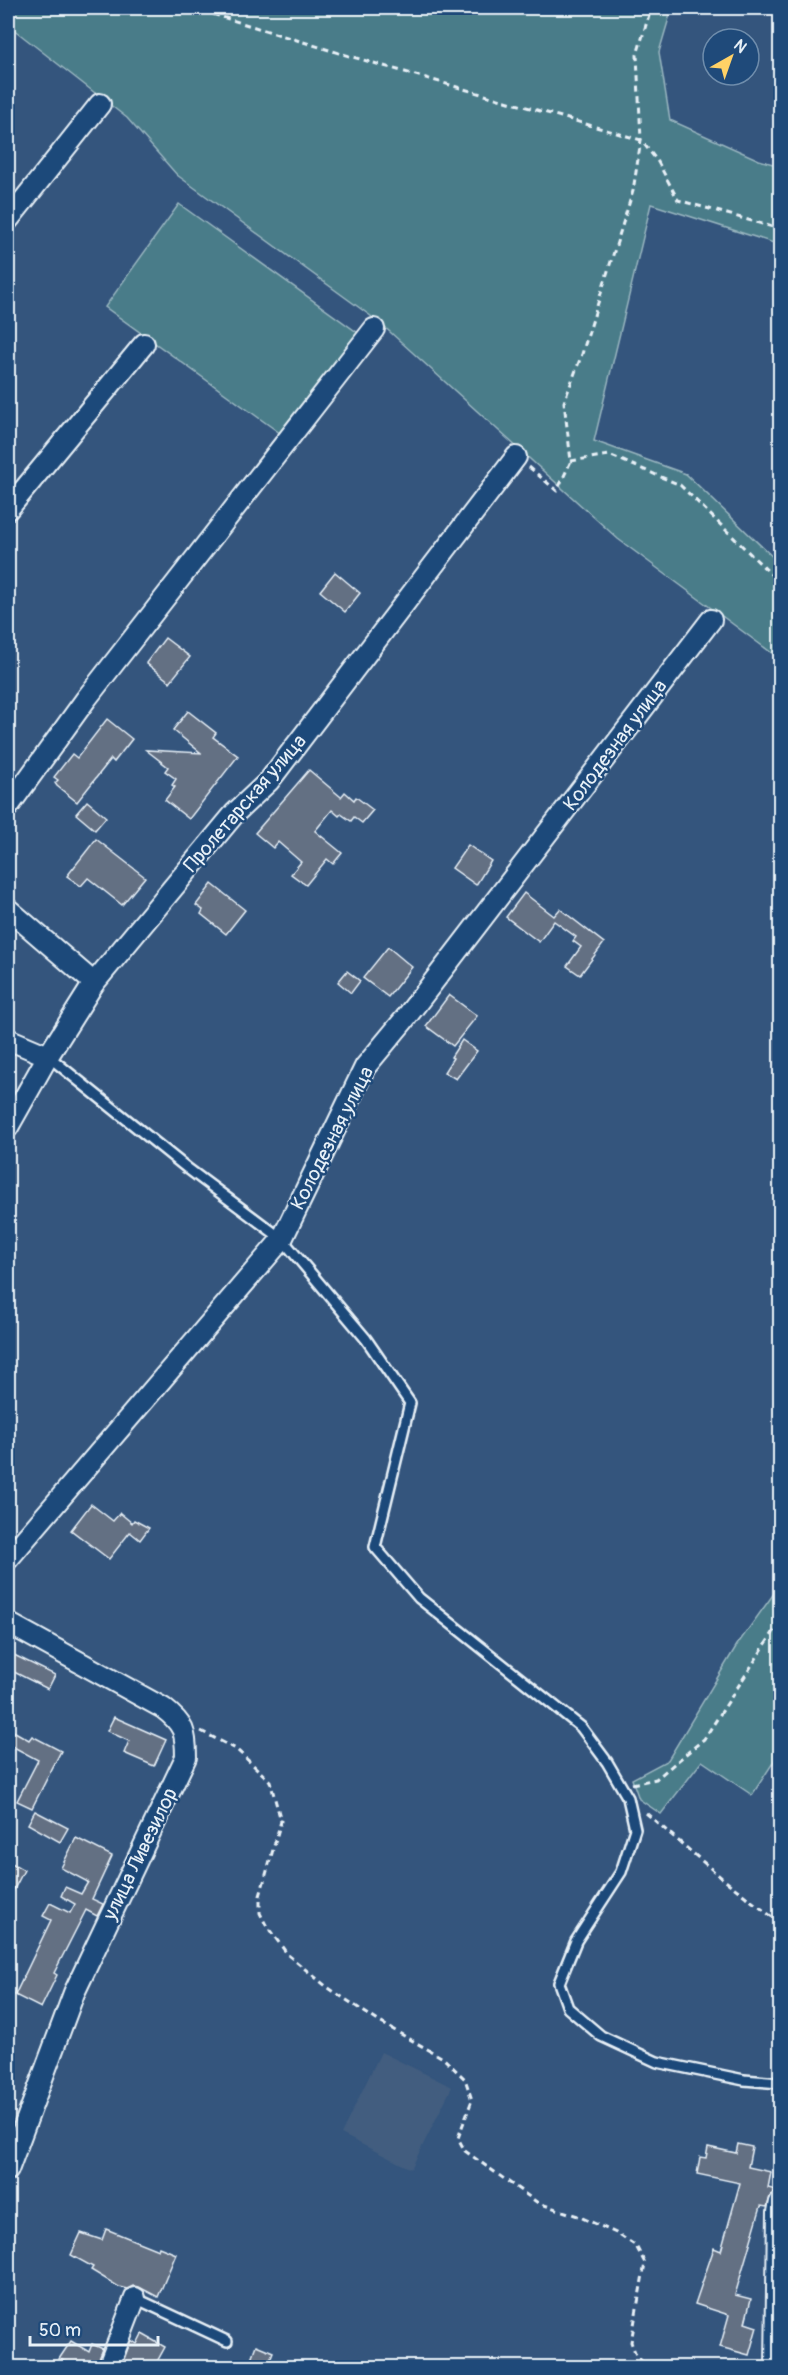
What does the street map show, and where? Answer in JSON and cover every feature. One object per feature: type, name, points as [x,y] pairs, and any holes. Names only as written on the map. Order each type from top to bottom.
[{"type":"street","points":[[8,220],[99,104]]},
{"type":"street","points":[[8,807],[86,699],[374,329]]},
{"type":"street","points":[[8,509],[144,344]]},
{"type":"street","name":"Пролетарская улица","points":[[8,1127],[48,1056],[94,983],[235,813],[269,781],[516,457]]},
{"type":"street","name":"Колодезная улица","points":[[8,1559],[282,1239],[365,1067],[411,1011],[711,620]]},
{"type":"street","points":[[8,909],[94,983]]},
{"type":"street","points":[[8,1039],[48,1056]]},
{"type":"street","points":[[8,1623],[163,1708],[178,1720]]},
{"type":"street","name":"улица Ливезилор","points":[[8,2170],[74,1993],[186,1757],[186,1736],[178,1720]]},
{"type":"street","points":[[776,2367],[780,2202]]},
{"type":"street","points":[[108,2367],[135,2298]]},
{"type":"lane","points":[[48,1056],[188,1168],[282,1239],[366,1339],[410,1403],[375,1547],[419,1598],[581,1727],[608,1762],[622,1786],[628,1798],[634,1829],[621,1872],[576,1941],[559,1983],[568,2008],[601,2036],[657,2062],[744,2080],[780,2082]]},
{"type":"lane","points":[[135,2298],[227,2341]]},
{"type":"path","points":[[194,8],[339,53],[641,140],[658,162],[678,200],[780,229]]},
{"type":"path","points":[[516,457],[557,491],[571,461],[564,402],[582,354],[633,191],[641,140],[637,55],[651,8]]},
{"type":"path","points":[[571,461],[609,455],[680,485],[780,583]]},
{"type":"path","points":[[622,1786],[656,1779],[704,1739],[780,1622]]},
{"type":"path","points":[[178,1720],[236,1749],[270,1781],[281,1821],[260,1896],[260,1913],[288,1955],[327,1987],[378,2021],[443,2058],[465,2079],[472,2100],[458,2139],[465,2151],[538,2203],[578,2216],[616,2233],[636,2246],[645,2263],[631,2342],[636,2355],[648,2367]]},
{"type":"path","points":[[628,1798],[723,1879],[780,1923]]},
{"type":"shaded area","points":[[381,2052],[452,2087],[411,2169],[341,2134]]},
{"type":"green space","points":[[8,8],[672,8],[659,52],[670,120],[759,160],[780,166],[780,245],[651,204],[594,441],[686,474],[780,564],[780,659],[618,539],[379,322],[177,175],[127,118],[8,25]]},
{"type":"green space","points":[[179,204],[358,333],[284,436],[105,307]]},
{"type":"green space","points":[[780,1585],[780,1752],[752,1795],[702,1761],[661,1814],[639,1799],[632,1779],[668,1760],[737,1645]]},
{"type":"building","points":[[335,572],[360,593],[345,612],[320,591]]},
{"type":"building","points":[[165,638],[190,657],[170,682],[146,663]]},
{"type":"building","points":[[188,711],[216,733],[213,737],[238,756],[189,819],[165,800],[175,787],[172,785],[176,779],[165,771],[168,767],[146,750],[201,753],[173,730]]},
{"type":"building","points":[[107,719],[132,739],[114,762],[111,759],[77,802],[57,786],[55,783],[58,780],[54,777],[72,754],[77,758]]},
{"type":"building","points":[[309,770],[341,797],[345,792],[354,800],[356,797],[373,810],[362,823],[354,817],[351,821],[341,814],[339,816],[332,810],[315,831],[342,853],[333,864],[327,859],[306,885],[291,874],[301,862],[278,842],[273,848],[255,833]]},
{"type":"building","points":[[87,801],[106,817],[95,830],[76,814]]},
{"type":"building","points":[[96,839],[145,877],[122,905],[88,878],[81,886],[67,876]]},
{"type":"building","points":[[468,845],[491,861],[476,885],[452,868]]},
{"type":"building","points":[[212,884],[245,910],[226,934],[201,914],[203,910],[196,905]]},
{"type":"building","points":[[524,893],[554,916],[560,909],[604,943],[580,975],[567,966],[581,947],[573,941],[576,937],[554,921],[539,942],[506,917]]},
{"type":"building","points":[[388,947],[412,967],[388,997],[363,978]]},
{"type":"building","points":[[347,971],[360,981],[351,993],[338,982]]},
{"type":"building","points":[[449,995],[477,1016],[453,1046],[426,1026]]},
{"type":"building","points":[[462,1040],[477,1051],[456,1079],[444,1072]]},
{"type":"building","points":[[91,1504],[113,1521],[120,1513],[132,1523],[134,1520],[149,1528],[140,1540],[130,1532],[109,1559],[71,1530]]},
{"type":"building","points":[[8,1652],[55,1675],[48,1689],[8,1669]]},
{"type":"building","points":[[114,1717],[166,1740],[154,1766],[124,1753],[129,1741],[107,1731]]},
{"type":"building","points":[[8,1728],[29,1740],[32,1736],[61,1751],[32,1808],[17,1801],[38,1760],[8,1744]]},
{"type":"building","points":[[35,1811],[68,1828],[60,1842],[28,1824]]},
{"type":"building","points":[[76,1838],[112,1856],[92,1899],[103,1904],[97,1916],[86,1910],[54,1973],[57,1975],[41,2008],[15,1995],[51,1920],[43,1916],[50,1903],[70,1913],[75,1904],[61,1896],[65,1887],[81,1894],[88,1882],[61,1868]]},
{"type":"building","points":[[8,1861],[24,1870],[8,1901]]},
{"type":"building","points":[[738,2144],[752,2147],[748,2167],[771,2172],[768,2188],[776,2190],[771,2195],[767,2207],[761,2206],[735,2295],[751,2299],[745,2323],[757,2327],[749,2355],[720,2347],[729,2315],[695,2304],[714,2248],[721,2251],[740,2183],[697,2174],[700,2157],[706,2158],[708,2147],[736,2153]]},
{"type":"building","points":[[106,2229],[158,2250],[159,2247],[176,2254],[158,2297],[139,2287],[133,2286],[127,2289],[119,2287],[91,2270],[93,2267],[71,2255],[81,2233],[102,2240]]},
{"type":"building","points":[[142,2334],[165,2347],[154,2367],[121,2367],[131,2340],[137,2344]]},
{"type":"building","points":[[71,2341],[89,2352],[92,2344],[103,2349],[96,2367],[80,2367],[59,2359]]},
{"type":"building","points":[[256,2345],[273,2352],[267,2367],[248,2367]]}]
